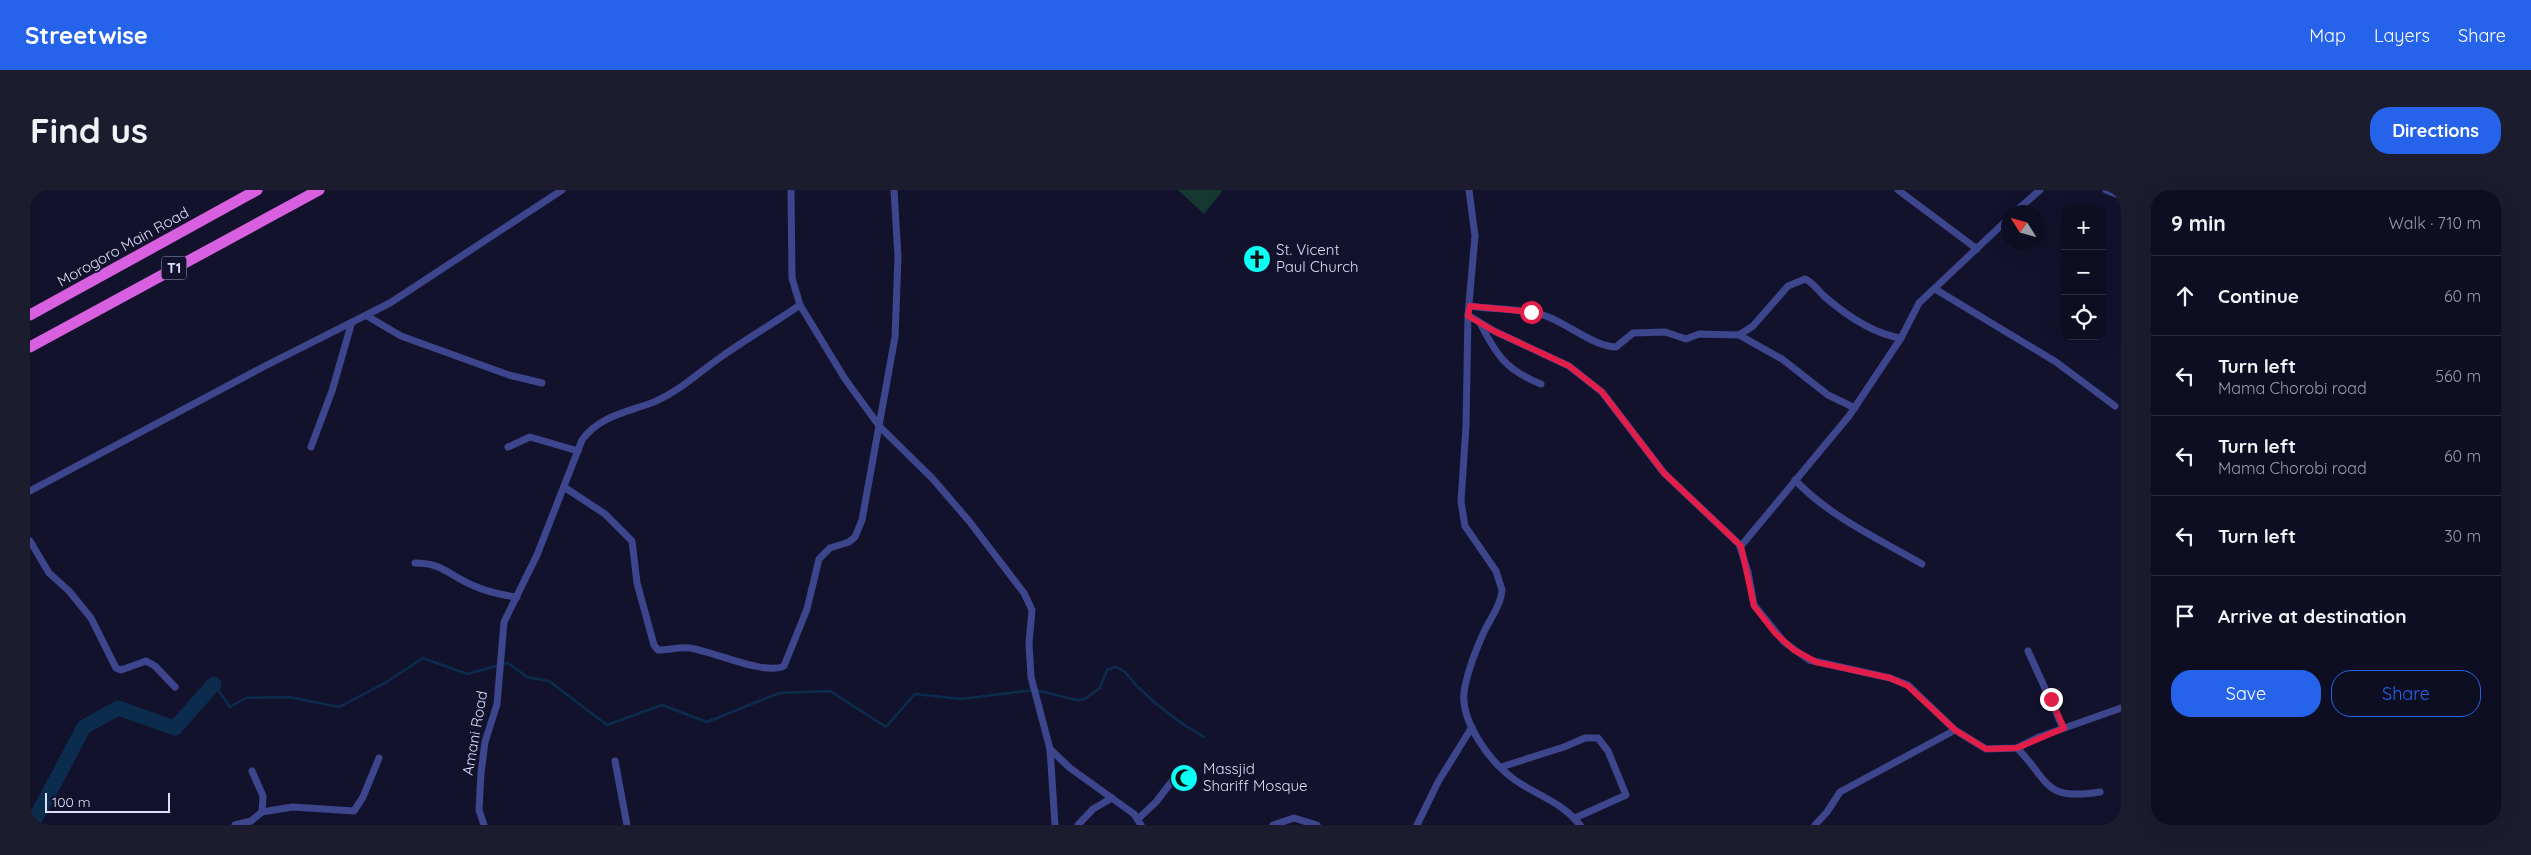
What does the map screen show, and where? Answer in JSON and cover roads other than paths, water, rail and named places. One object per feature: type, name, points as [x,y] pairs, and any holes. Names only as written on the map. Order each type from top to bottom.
[{"type":"highway","name":"Morogoro Main Road","points":[[30,315],[257,190]]},
{"type":"highway","name":"T1","points":[[30,347],[319,190]]},
{"type":"street","points":[[30,491],[265,366],[367,316],[412,289],[562,190]]},
{"type":"street","points":[[790,190],[792,278],[800,305],[845,380],[880,428],[932,478],[969,521],[1028,599],[1032,610],[1029,643],[1031,677],[1050,749],[1055,825]]},
{"type":"street","points":[[564,487],[605,514],[632,541],[637,583],[654,645],[658,650],[689,648],[754,665],[782,668],[789,658],[806,609],[819,559],[830,548],[849,542],[855,537],[860,527],[880,428],[895,337],[898,257],[894,190]]},
{"type":"street","points":[[1469,190],[1475,236],[1468,316],[1462,511],[1465,526],[1496,571],[1502,590],[1477,648],[1464,687],[1464,706],[1472,727],[1501,767],[1519,782],[1560,805],[1580,825]]},
{"type":"street","points":[[1898,190],[1977,249]]},
{"type":"street","points":[[2023,205],[2040,190]]},
{"type":"street","points":[[2106,190],[2121,196]]},
{"type":"street","points":[[1741,546],[1855,408],[1901,338],[1919,303],[2001,225]]},
{"type":"street","points":[[1739,335],[1753,326],[1788,286],[1805,279],[1825,297],[1871,329],[1883,335],[1901,338]]},
{"type":"street","points":[[1935,289],[2068,370],[2115,406]]},
{"type":"street","name":"Amani Road","points":[[484,825],[479,810],[481,773],[485,742],[497,704],[504,622],[517,597],[582,440],[594,426],[682,388],[720,358],[800,305]]},
{"type":"street","points":[[1470,306],[1521,311],[1545,316],[1614,347],[1619,346],[1634,333],[1665,332],[1686,339],[1699,334],[1739,335],[1782,359],[1828,395],[1855,408]]},
{"type":"street","points":[[367,316],[401,336],[509,375],[542,383]]},
{"type":"street","points":[[1468,316],[1569,366],[1595,386],[1610,401],[1664,473],[1741,546],[1754,606],[1784,642],[1810,660],[1890,678],[1908,686],[1955,730],[1986,749],[2017,748],[2064,728],[2121,708]]},
{"type":"street","points":[[1480,323],[1504,363],[1514,372],[1541,384]]},
{"type":"street","points":[[311,448],[332,391],[351,324]]},
{"type":"street","points":[[508,447],[530,438],[578,451]]},
{"type":"street","points":[[1795,480],[1811,496],[1833,512],[1922,564]]},
{"type":"street","points":[[30,541],[49,573],[69,591],[91,618],[116,668],[121,670],[146,661],[155,666],[175,687]]},
{"type":"street","points":[[415,563],[432,563],[470,585],[498,595],[517,597]]},
{"type":"street","points":[[2028,651],[2064,728]]},
{"type":"street","points":[[1418,825],[1438,782],[1472,727]]},
{"type":"street","points":[[1815,825],[1827,812],[1840,792],[1916,749],[1955,730]]},
{"type":"street","points":[[1501,767],[1564,747],[1585,738],[1598,738],[1608,751],[1626,795],[1575,818]]},
{"type":"street","points":[[2017,748],[2050,788],[2081,795],[2100,792]]},
{"type":"street","points":[[1050,749],[1070,768],[1112,798],[1139,822],[1173,780]]},
{"type":"street","points":[[235,825],[251,821],[262,812],[292,807],[354,811],[363,797],[379,758]]},
{"type":"street","points":[[614,761],[627,825]]},
{"type":"street","points":[[252,771],[263,796],[262,812]]},
{"type":"street","points":[[1078,825],[1093,809],[1112,798]]},
{"type":"street","points":[[1273,825],[1294,818],[1317,825]]},
{"type":"waterway","points":[[214,684],[230,707],[246,698],[289,697],[339,707],[385,683],[423,658],[467,674],[508,663],[527,677],[549,681],[607,725],[662,705],[707,722],[779,693],[830,691],[886,727],[915,694],[962,699],[1035,690],[1077,700],[1085,699],[1100,688],[1107,670],[1115,667],[1125,672],[1135,684],[1169,714],[1204,737]]},
{"type":"waterway","points":[[32,825],[84,727],[118,708],[175,728],[214,684]]},
{"type":"place","name":"St. Vicent Paul Church","points":[[1257,259]]},
{"type":"place","name":"Massjid Shariff Mosque","points":[[1184,778]]}]
